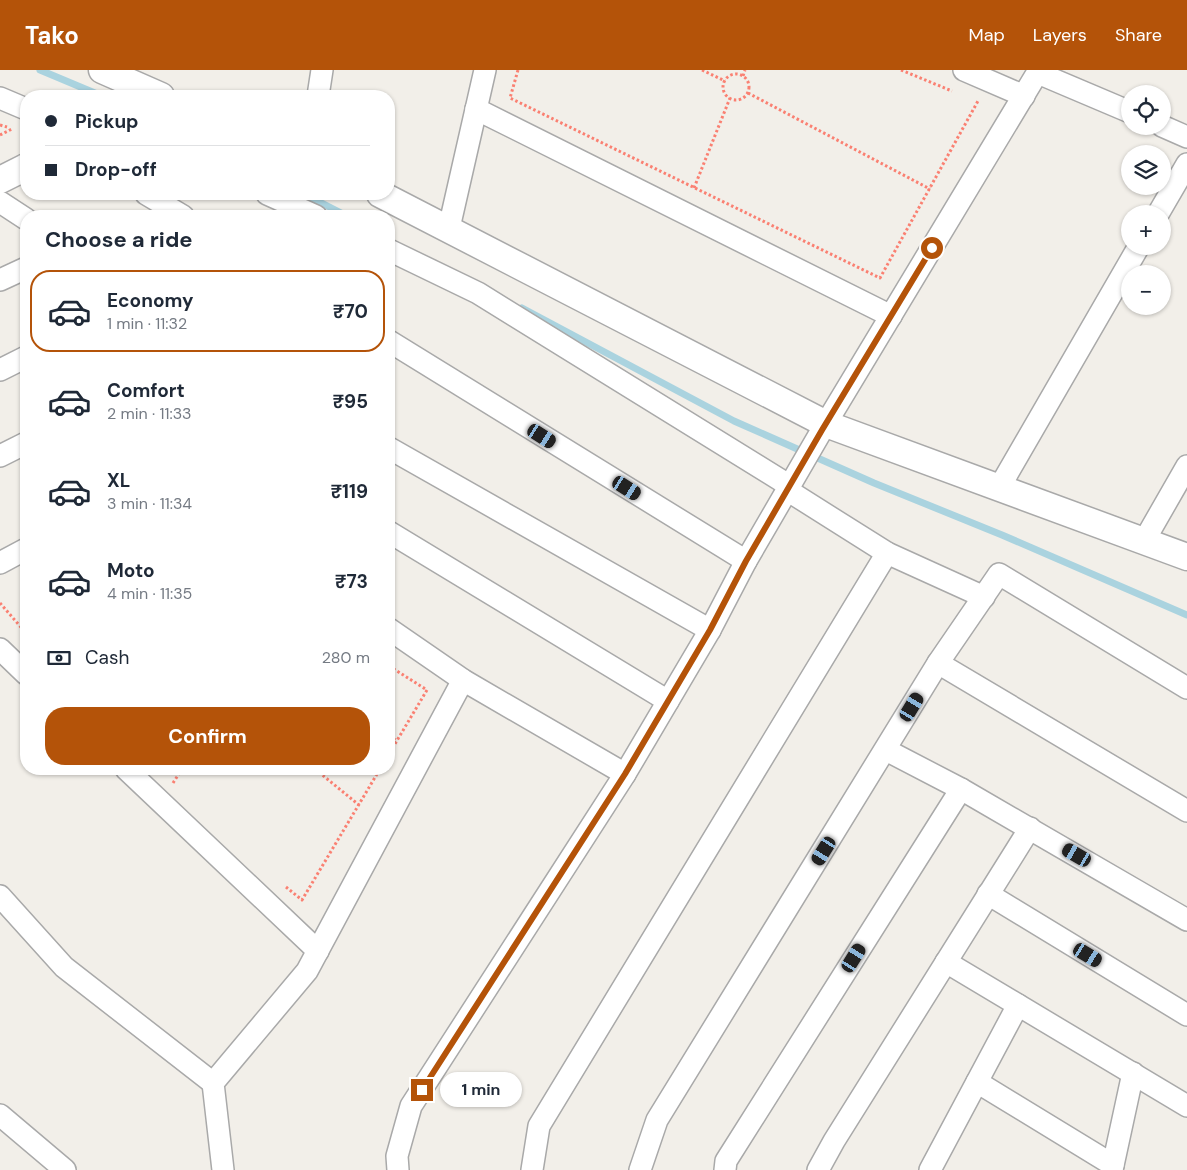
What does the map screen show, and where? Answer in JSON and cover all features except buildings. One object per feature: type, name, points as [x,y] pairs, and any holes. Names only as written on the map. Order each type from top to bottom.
[{"type":"street","points":[[319,90],[322,70]]},
{"type":"street","points":[[449,228],[485,70]]},
{"type":"street","points":[[964,70],[1024,96]]},
{"type":"street","points":[[398,1170],[397,1156],[411,1106],[625,774],[710,630],[746,561],[824,427],[1038,71],[1121,108]]},
{"type":"street","points":[[110,81],[141,90]]},
{"type":"street","points":[[0,98],[20,106]]},
{"type":"street","points":[[476,109],[891,316]]},
{"type":"street","points":[[1171,130],[1187,137]]},
{"type":"street","points":[[1163,205],[1187,164]]},
{"type":"street","points":[[0,180],[20,170]]},
{"type":"street","points":[[156,200],[173,210]]},
{"type":"street","points":[[280,200],[303,210]]},
{"type":"street","points":[[392,200],[449,228],[824,427],[999,488],[1187,557]]},
{"type":"street","points":[[0,202],[20,214]]},
{"type":"street","points":[[395,253],[478,293],[790,485],[887,553],[984,597]]},
{"type":"street","points":[[999,488],[1134,255]]},
{"type":"street","points":[[0,280],[20,271]]},
{"type":"street","points":[[395,345],[746,561]]},
{"type":"street","points":[[0,370],[20,360]]},
{"type":"street","points":[[0,456],[20,446]]},
{"type":"street","points":[[395,451],[710,630]]},
{"type":"street","points":[[1144,541],[1187,466]]},
{"type":"street","points":[[395,536],[668,701]]},
{"type":"street","points":[[0,563],[20,552]]},
{"type":"street","points":[[532,1170],[539,1126],[887,553]]},
{"type":"street","points":[[640,1170],[657,1120],[938,663],[999,574],[1187,688]]},
{"type":"street","points":[[395,633],[463,680],[625,774]]},
{"type":"street","points":[[0,649],[20,668]]},
{"type":"street","points":[[938,663],[1187,811]]},
{"type":"street","points":[[213,1083],[307,971],[463,680]]},
{"type":"street","points":[[886,750],[961,789],[1187,920]]},
{"type":"street","points":[[132,775],[318,951]]},
{"type":"street","points":[[725,1170],[726,1161],[961,789]]},
{"type":"street","points":[[818,1170],[834,1141],[1030,828]]},
{"type":"street","points":[[988,894],[1187,1015]]},
{"type":"street","points":[[0,896],[64,968],[213,1083],[223,1170]]},
{"type":"street","points":[[946,962],[1187,1106]]},
{"type":"street","points":[[930,1170],[1018,1005]]},
{"type":"street","points":[[977,1082],[1113,1167],[1133,1074]]},
{"type":"street","points":[[0,1115],[65,1170]]},
{"type":"path","points":[[518,70],[510,98],[880,278],[978,101],[970,98]]},
{"type":"path","points":[[702,70],[725,81]]},
{"type":"path","points":[[743,76],[745,70]]},
{"type":"path","points":[[901,70],[952,91]]},
{"type":"path","points":[[736,74],[743,76],[747,80],[748,93],[743,98],[736,100],[730,98],[725,94],[723,87],[725,81],[730,76],[736,74]]},
{"type":"path","points":[[748,93],[930,189]]},
{"type":"path","points":[[694,188],[730,98]]},
{"type":"path","points":[[0,135],[12,129]]},
{"type":"path","points":[[0,603],[20,626]]},
{"type":"path","points":[[395,670],[427,690],[395,744]]},
{"type":"path","points":[[172,784],[178,775]]},
{"type":"path","points":[[322,775],[359,805]]},
{"type":"path","points":[[302,900],[376,775]]},
{"type":"waterway","points":[[40,70],[88,90]]},
{"type":"waterway","points":[[316,200],[335,210]]},
{"type":"waterway","points":[[522,308],[734,421],[874,483],[1002,535],[1187,615]]},
{"type":"route","points":[[422,1090],[625,774],[710,630],[746,561],[793,479],[932,248]]}]
